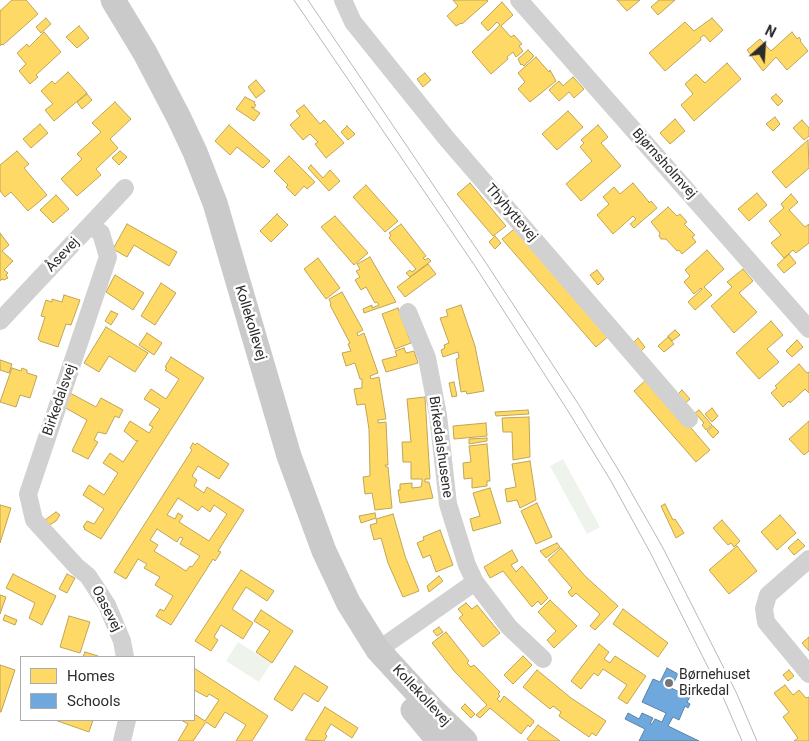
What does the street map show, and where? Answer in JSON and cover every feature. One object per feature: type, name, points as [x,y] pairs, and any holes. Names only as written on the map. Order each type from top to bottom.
[{"type":"street","name":"Kollekollevej","points":[[113,0],[145,53],[195,152],[214,203],[289,456],[324,551],[348,602],[378,650],[464,741]]},
{"type":"street","name":"Thyhyttevej","points":[[343,0],[353,22],[447,139],[689,419]]},
{"type":"street","name":"Bjørnsholmvej","points":[[519,0],[809,328]]},
{"type":"street","name":"Åsevej","points":[[0,321],[125,188]]},
{"type":"street","name":"Birkedalsvej","points":[[77,567],[34,520],[28,494],[108,257],[101,233],[90,226]]},
{"type":"street","name":"Birkedalshusene","points":[[408,312],[427,358],[438,415],[448,504],[466,565],[475,582],[509,627],[543,659]]},
{"type":"street","points":[[809,559],[768,595],[764,609],[766,622],[809,674]]},
{"type":"street","name":"Oasevej","points":[[77,567],[88,576],[107,605],[122,641],[125,656]]},
{"type":"street","points":[[378,650],[475,582]]},
{"type":"street","name":"Kollekollevej","points":[[378,650],[387,674],[421,721],[439,741]]},
{"type":"street","points":[[122,741],[127,721]]},
{"type":"shaded area","points":[[563,459],[600,527],[587,534],[550,466]]},
{"type":"shaded area","points":[[238,642],[271,663],[259,682],[226,661]]},
{"type":"building: Homes","points":[[12,0],[26,0],[38,14],[0,46],[0,11]]},
{"type":"building: Homes","points":[[453,0],[488,1],[462,24],[456,26],[447,16],[458,6]]},
{"type":"building: Homes","points":[[617,0],[640,0],[627,11]]},
{"type":"building: Homes","points":[[659,0],[675,0],[658,15],[651,7]]},
{"type":"building: Homes","points":[[502,2],[513,15],[501,26],[511,37],[514,35],[522,44],[519,46],[523,51],[516,57],[513,52],[491,74],[472,52],[500,25],[497,22],[488,31],[481,23]]},
{"type":"building: Homes","points":[[46,18],[51,24],[41,33],[36,27]]},
{"type":"building: Homes","points":[[712,18],[723,30],[710,42],[704,35],[700,38],[701,40],[665,71],[649,53],[685,22],[694,31]]},
{"type":"building: Homes","points":[[79,26],[89,38],[77,48],[66,37]]},
{"type":"building: Homes","points":[[44,32],[61,52],[36,75],[38,77],[30,84],[19,71],[26,64],[17,53],[27,44],[29,47]]},
{"type":"building: Homes","points":[[792,32],[797,39],[799,37],[808,51],[787,70],[776,57],[763,71],[747,50],[760,39],[771,51]]},
{"type":"building: Homes","points":[[528,50],[534,56],[524,66],[521,65],[518,59]]},
{"type":"building: Homes","points":[[536,57],[549,72],[550,70],[556,81],[530,102],[518,89],[525,82],[518,73]]},
{"type":"building: Homes","points":[[727,63],[741,79],[694,121],[681,105],[693,94],[685,84],[696,74],[705,83]]},
{"type":"building: Homes","points":[[68,72],[87,93],[54,121],[45,110],[53,104],[41,91],[52,81],[55,84]]},
{"type":"building: Homes","points":[[425,73],[431,80],[423,87],[417,79]]},
{"type":"building: Homes","points":[[573,77],[584,89],[574,98],[569,92],[559,101],[549,90],[559,81],[563,86]]},
{"type":"building: Homes","points":[[256,80],[265,91],[256,98],[248,87]]},
{"type":"building: Homes","points":[[87,94],[92,100],[82,109],[77,102]]},
{"type":"building: Homes","points":[[776,94],[783,101],[778,106],[771,98]]},
{"type":"building: Homes","points":[[245,97],[255,102],[254,108],[251,107],[260,113],[254,121],[236,109]]},
{"type":"building: Homes","points":[[115,102],[131,119],[110,139],[118,148],[96,169],[101,175],[77,196],[61,179],[82,159],[77,154],[101,132],[92,123]]},
{"type":"building: Homes","points":[[304,105],[320,124],[324,120],[344,143],[326,158],[315,144],[318,142],[310,134],[303,140],[290,125],[300,116],[296,111]]},
{"type":"building: Homes","points":[[568,111],[583,127],[557,150],[542,134]]},
{"type":"building: Homes","points":[[775,117],[780,124],[773,131],[766,124]]},
{"type":"building: Homes","points":[[675,119],[685,131],[670,144],[660,133]]},
{"type":"building: Homes","points":[[802,120],[809,128],[809,136],[804,140],[793,128]]},
{"type":"building: Homes","points":[[40,124],[48,133],[31,148],[23,139]]},
{"type":"building: Homes","points":[[229,125],[270,161],[263,168],[237,147],[230,155],[215,141]]},
{"type":"building: Homes","points":[[598,125],[608,137],[601,143],[621,166],[581,201],[566,184],[592,161],[580,147],[584,143],[581,140]]},
{"type":"building: Homes","points":[[347,126],[355,134],[348,140],[341,132]]},
{"type":"building: Homes","points":[[808,140],[809,168],[786,188],[772,172]]},
{"type":"building: Homes","points":[[17,151],[29,164],[24,168],[47,195],[28,211],[11,192],[5,197],[0,191],[0,165]]},
{"type":"building: Homes","points":[[120,151],[127,157],[119,165],[112,158]]},
{"type":"building: Homes","points":[[289,156],[315,182],[307,189],[304,186],[295,196],[286,187],[288,185],[274,171]]},
{"type":"building: Homes","points":[[311,165],[323,178],[330,170],[340,181],[329,191],[308,168]]},
{"type":"building: Homes","points":[[470,183],[506,226],[493,236],[457,194]]},
{"type":"building: Homes","points":[[633,183],[649,203],[651,201],[657,208],[634,228],[630,224],[636,219],[633,216],[613,234],[597,215],[609,204],[603,197],[614,187],[620,194]]},
{"type":"building: Homes","points":[[366,185],[398,221],[385,232],[353,197]]},
{"type":"building: Homes","points":[[757,193],[767,205],[749,221],[738,209]]},
{"type":"building: Homes","points":[[791,194],[798,202],[789,210],[805,227],[809,224],[809,243],[796,253],[793,250],[784,258],[771,243],[781,235],[769,221],[784,208],[781,204]]},
{"type":"building: Homes","points":[[56,195],[69,209],[53,223],[40,210]]},
{"type":"building: Homes","points":[[668,207],[677,216],[680,214],[687,222],[684,224],[695,235],[692,237],[696,242],[682,254],[666,239],[661,239],[660,233],[651,222]]},
{"type":"building: Homes","points":[[277,214],[288,225],[271,242],[260,231]]},
{"type":"building: Homes","points":[[335,216],[368,253],[354,265],[321,227]]},
{"type":"building: Homes","points":[[127,224],[177,252],[169,266],[134,245],[127,257],[113,249]]},
{"type":"building: Homes","points":[[401,224],[426,256],[423,258],[425,260],[428,258],[431,261],[410,277],[406,273],[416,269],[389,238],[391,235],[389,233]]},
{"type":"building: Homes","points":[[518,226],[612,333],[596,347],[502,239]]},
{"type":"building: Homes","points":[[0,233],[9,245],[2,251],[13,261],[4,270],[8,273],[6,275],[8,278],[0,281]]},
{"type":"building: Homes","points":[[495,236],[501,243],[495,249],[489,242]]},
{"type":"building: Homes","points":[[707,250],[724,269],[704,287],[712,295],[695,310],[688,302],[702,289],[694,294],[684,282],[690,276],[685,270]]},
{"type":"building: Homes","points":[[789,254],[796,263],[784,273],[777,265]]},
{"type":"building: Homes","points":[[370,257],[396,302],[364,313],[363,309],[372,305],[372,308],[379,305],[377,302],[375,303],[366,287],[361,290],[355,280],[360,277],[356,271],[360,269],[357,264]]},
{"type":"building: Homes","points":[[318,258],[340,288],[326,299],[304,269]]},
{"type":"building: Homes","points":[[428,264],[436,274],[405,297],[397,287]]},
{"type":"building: Homes","points":[[743,269],[753,281],[739,293],[757,312],[734,333],[711,306],[732,287],[727,282]]},
{"type":"building: Homes","points":[[597,270],[604,279],[598,285],[590,275]]},
{"type":"building: Homes","points":[[115,275],[144,293],[133,310],[106,292]]},
{"type":"building: Homes","points":[[161,283],[176,293],[155,325],[141,316]]},
{"type":"building: Homes","points":[[342,292],[363,330],[357,333],[358,336],[364,333],[378,373],[370,376],[371,379],[379,377],[386,419],[378,420],[378,423],[386,422],[388,465],[385,465],[388,467],[392,508],[375,510],[372,493],[365,494],[363,477],[370,476],[369,429],[365,404],[357,405],[354,389],[362,388],[362,379],[360,379],[355,363],[346,366],[342,353],[351,351],[348,344],[350,343],[330,305],[329,299]]},
{"type":"building: Homes","points":[[64,295],[80,300],[71,325],[66,324],[58,347],[38,339],[45,317],[41,316],[46,300],[52,302],[52,299],[62,302]]},
{"type":"building: Homes","points":[[461,305],[475,346],[484,391],[467,394],[466,391],[461,392],[456,359],[459,358],[458,352],[443,357],[441,350],[445,348],[444,345],[449,343],[440,318],[448,316],[446,310]]},
{"type":"building: Homes","points":[[398,308],[411,343],[395,349],[382,314]]},
{"type":"building: Homes","points":[[111,311],[118,314],[111,325],[105,321]]},
{"type":"building: Homes","points":[[771,321],[783,335],[767,349],[779,362],[759,379],[736,353]]},
{"type":"building: Homes","points":[[106,327],[148,353],[135,372],[109,356],[99,372],[84,363]]},
{"type":"building: Homes","points":[[675,330],[680,335],[672,341],[668,336]]},
{"type":"building: Homes","points":[[147,333],[162,343],[154,355],[139,345]]},
{"type":"building: Homes","points":[[668,337],[674,344],[664,352],[658,346]]},
{"type":"building: Homes","points":[[638,338],[645,347],[640,352],[633,343]]},
{"type":"building: Homes","points":[[797,340],[803,347],[792,357],[786,351]]},
{"type":"building: Homes","points":[[404,348],[406,353],[414,351],[418,363],[386,372],[382,360],[397,356],[395,351]]},
{"type":"building: Homes","points":[[171,357],[204,378],[101,539],[83,527],[87,521],[94,524],[104,509],[83,495],[89,485],[104,495],[118,473],[103,463],[110,453],[123,462],[138,440],[136,441],[124,431],[130,421],[149,433],[153,427],[149,425],[160,409],[144,399],[151,389],[166,399],[179,379],[165,370]]},
{"type":"building: Homes","points":[[0,360],[12,364],[9,373],[0,370]]},
{"type":"building: Homes","points":[[799,364],[807,373],[809,372],[809,393],[805,389],[783,407],[771,393],[777,388],[775,386]]},
{"type":"building: Homes","points":[[12,368],[21,371],[22,368],[27,370],[27,373],[37,376],[30,398],[20,395],[16,407],[0,402]]},
{"type":"building: Homes","points":[[648,378],[710,450],[696,462],[634,391]]},
{"type":"building: Homes","points":[[454,382],[457,396],[452,397],[449,383]]},
{"type":"building: Homes","points":[[682,390],[690,399],[684,404],[677,395]]},
{"type":"building: Homes","points":[[70,393],[96,407],[101,398],[123,410],[119,418],[115,416],[106,434],[98,432],[94,440],[98,442],[88,459],[72,451],[87,420],[62,406]]},
{"type":"building: Homes","points":[[425,397],[430,479],[425,479],[425,482],[429,482],[433,498],[400,503],[398,490],[400,490],[400,484],[412,483],[412,488],[421,487],[422,482],[422,479],[411,479],[411,462],[403,462],[402,442],[411,442],[407,399]]},
{"type":"building: Homes","points":[[712,408],[718,416],[712,422],[705,414]]},
{"type":"building: Homes","points":[[528,410],[529,414],[496,416],[495,412]]},
{"type":"building: Homes","points":[[699,410],[712,425],[706,430],[702,425],[704,423],[695,413]]},
{"type":"building: Homes","points":[[529,417],[530,457],[513,460],[512,432],[503,432],[502,418]]},
{"type":"building: Homes","points":[[809,421],[809,451],[804,455],[789,439]]},
{"type":"building: Homes","points":[[486,423],[487,436],[454,439],[453,426]]},
{"type":"building: Homes","points":[[713,426],[719,432],[713,438],[707,431]]},
{"type":"building: Homes","points":[[487,438],[487,441],[469,444],[469,439]]},
{"type":"building: Homes","points":[[193,443],[195,445],[197,443],[229,464],[219,479],[198,466],[192,476],[197,480],[194,486],[204,493],[207,487],[244,510],[218,551],[221,552],[215,561],[213,559],[171,625],[156,616],[160,609],[164,611],[173,596],[155,585],[160,577],[144,568],[147,564],[138,559],[126,579],[114,572],[192,450],[190,448]],"holes":[[[178,498],[198,511],[202,506],[210,512],[214,505],[227,514],[209,541],[179,522],[183,516],[178,513],[175,519],[167,515]],[[157,529],[177,542],[180,537],[183,538],[180,544],[200,556],[192,567],[190,566],[186,571],[154,551],[158,545],[150,540]]]},
{"type":"building: Homes","points":[[487,444],[490,481],[487,481],[487,486],[472,488],[472,478],[464,479],[463,463],[471,462],[469,446]]},
{"type":"building: Homes","points":[[530,461],[536,500],[520,508],[517,500],[507,502],[505,489],[516,487],[512,464]]},
{"type":"building: Homes","points":[[490,488],[501,523],[473,531],[470,519],[480,516],[473,493]]},
{"type":"building: Homes","points":[[537,503],[552,537],[536,544],[521,511]]},
{"type":"building: Homes","points":[[665,504],[673,520],[675,519],[684,533],[676,538],[661,506]]},
{"type":"building: Homes","points":[[0,505],[11,508],[0,543]]},
{"type":"building: Homes","points":[[56,512],[60,515],[56,521],[48,526],[45,520]]},
{"type":"building: Homes","points":[[375,513],[376,518],[361,523],[359,516]]},
{"type":"building: Homes","points":[[393,514],[405,556],[419,591],[403,597],[388,563],[381,538],[374,540],[370,525],[377,523],[376,519]]},
{"type":"building: Homes","points":[[780,515],[796,533],[777,550],[761,532]]},
{"type":"building: Homes","points":[[722,520],[740,541],[734,547],[731,543],[728,545],[713,528]]},
{"type":"building: Homes","points":[[440,530],[453,565],[436,572],[430,555],[423,558],[417,543],[424,540],[423,537]]},
{"type":"building: Homes","points":[[798,539],[805,546],[794,555],[788,548]]},
{"type":"building: Homes","points":[[557,543],[560,547],[546,558],[540,551]]},
{"type":"building: Homes","points":[[737,546],[757,571],[729,594],[709,570]]},
{"type":"building: Homes","points":[[561,548],[585,576],[618,606],[595,630],[590,626],[600,614],[576,593],[572,597],[568,592],[572,588],[548,560]]},
{"type":"building: Homes","points":[[512,550],[518,561],[511,565],[516,572],[522,566],[548,598],[541,605],[538,601],[532,607],[503,571],[490,578],[484,567]]},
{"type":"building: Homes","points":[[241,570],[274,591],[267,601],[246,587],[232,609],[253,623],[243,639],[221,625],[214,637],[218,640],[211,651],[195,641]]},
{"type":"building: Homes","points":[[13,574],[56,596],[42,625],[29,618],[35,603],[6,588]]},
{"type":"building: Homes","points":[[67,574],[75,578],[67,593],[59,589]]},
{"type":"building: Homes","points":[[439,576],[443,581],[429,592],[427,586]]},
{"type":"building: Homes","points":[[0,595],[6,597],[0,614]]},
{"type":"building: Homes","points":[[550,600],[577,626],[554,648],[547,640],[556,631],[538,612]]},
{"type":"building: Homes","points":[[466,603],[472,609],[477,605],[500,633],[483,647],[459,618],[463,615],[458,609]]},
{"type":"building: Homes","points":[[623,609],[668,643],[658,657],[613,624]]},
{"type":"building: Homes","points":[[261,610],[293,631],[272,663],[256,652],[270,631],[254,621]]},
{"type":"building: Homes","points":[[5,615],[17,620],[15,625],[3,620]]},
{"type":"building: Homes","points":[[69,616],[90,622],[80,653],[60,647]]},
{"type":"building: Homes","points":[[439,627],[443,632],[437,636],[433,631]]},
{"type":"building: Homes","points":[[446,632],[469,661],[467,663],[471,667],[474,665],[500,692],[498,694],[500,696],[497,699],[500,702],[504,696],[533,720],[534,722],[530,727],[528,725],[521,734],[490,708],[480,718],[476,715],[487,705],[455,672],[432,643]]},
{"type":"building: Homes","points":[[809,637],[809,651],[802,643]]},
{"type":"building: Homes","points":[[599,644],[609,652],[604,659],[610,663],[615,656],[646,676],[627,704],[618,698],[627,685],[603,669],[598,676],[594,673],[581,689],[571,681]]},
{"type":"building: Homes","points":[[85,652],[98,656],[83,656]]},
{"type":"building: Homes","points":[[523,656],[532,665],[513,684],[504,675]]},
{"type":"building: Homes","points":[[0,665],[15,670],[1,712],[0,712]]},
{"type":"building: Homes","points":[[295,666],[328,687],[318,702],[304,693],[292,711],[274,699]]},
{"type":"building: Homes","points":[[195,669],[268,716],[252,741],[236,741],[246,725],[225,712],[215,728],[206,722],[193,741],[178,741],[188,724],[183,721],[195,721],[195,715],[205,721],[219,700],[209,694],[207,697],[195,691]]},
{"type":"building: Homes","points":[[537,670],[571,698],[606,721],[596,736],[592,733],[589,737],[559,716],[561,712],[553,706],[550,709],[523,687]]},
{"type":"building: Homes","points":[[789,670],[794,676],[788,681],[783,675]]},
{"type":"building: Homes","points":[[785,685],[793,695],[799,690],[806,698],[809,697],[809,741],[794,741],[798,738],[783,717],[789,712],[774,693]]},
{"type":"building: Homes","points":[[465,704],[475,714],[471,718],[461,708]]},
{"type":"building: Homes","points":[[325,707],[358,728],[352,738],[331,724],[325,734],[327,736],[324,741],[305,740]]},
{"type":"building: Homes","points":[[58,721],[93,721],[89,732]]},
{"type":"building: Homes","points":[[538,725],[560,741],[530,741],[527,739]]},
{"type":"building: Schools","points":[[667,668],[678,674],[671,688],[690,697],[687,702],[690,704],[688,708],[685,706],[679,720],[673,717],[668,726],[699,741],[639,741],[645,729],[625,719],[628,713],[639,719],[642,713],[653,718],[650,724],[655,719],[662,722],[666,713],[642,702],[653,679],[660,682]]},
{"type":"tram line","points":[[294,0],[475,266],[611,481],[651,554],[723,697],[742,741]]},
{"type":"tram line","points":[[308,0],[484,260],[579,405],[663,548],[736,692],[757,741]]},
{"type":"place","name":"Børnehuset Birkedal","points":[[669,683]]}]
